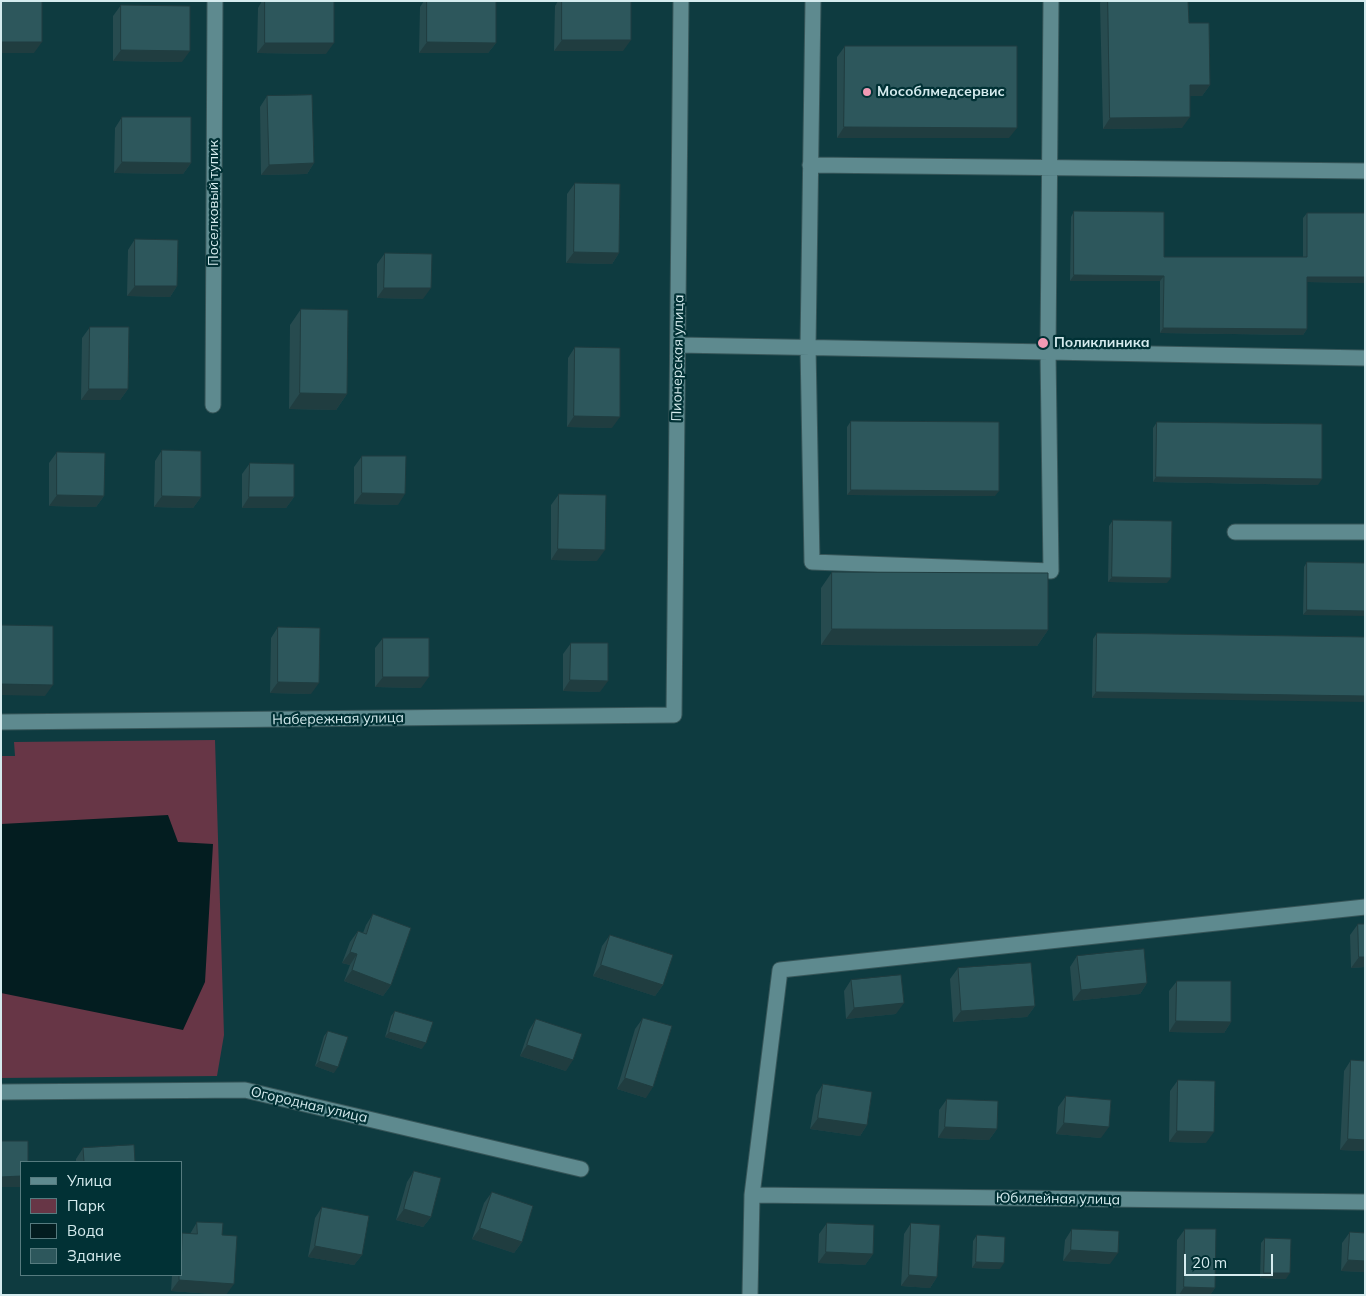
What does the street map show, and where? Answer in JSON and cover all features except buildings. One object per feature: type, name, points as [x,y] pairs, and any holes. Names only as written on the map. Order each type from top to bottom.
[{"type":"street","name":"Поселковый тупик","points":[[214,405],[215,1]]},
{"type":"street","name":"Пионерская улица","points":[[674,715],[681,1]]},
{"type":"street","points":[[812,1],[808,348],[812,562],[1051,571],[1048,352],[1051,1]]},
{"type":"street","points":[[810,165],[1365,171]]},
{"type":"street","points":[[678,345],[1365,358]]},
{"type":"street","points":[[1234,532],[1365,532]]},
{"type":"street","name":"Набережная улица","points":[[1,722],[674,715]]},
{"type":"street","points":[[750,1295],[752,1195],[780,970],[1365,907]]},
{"type":"street","name":"Огородная улица","points":[[1,1092],[245,1090],[581,1169]]},
{"type":"street","name":"Юбилейная улица","points":[[752,1195],[1365,1202]]},
{"type":"green space","points":[[215,740],[224,1035],[217,1076],[1,1078],[1,756],[15,756],[14,742]]},
{"type":"water","points":[[168,815],[178,842],[213,844],[205,982],[183,1030],[1,993],[1,824]]},
{"type":"place","name":"Мособлмедсервис","points":[[867,92]]},
{"type":"place","name":"Поликлиника","points":[[1043,343]]}]
